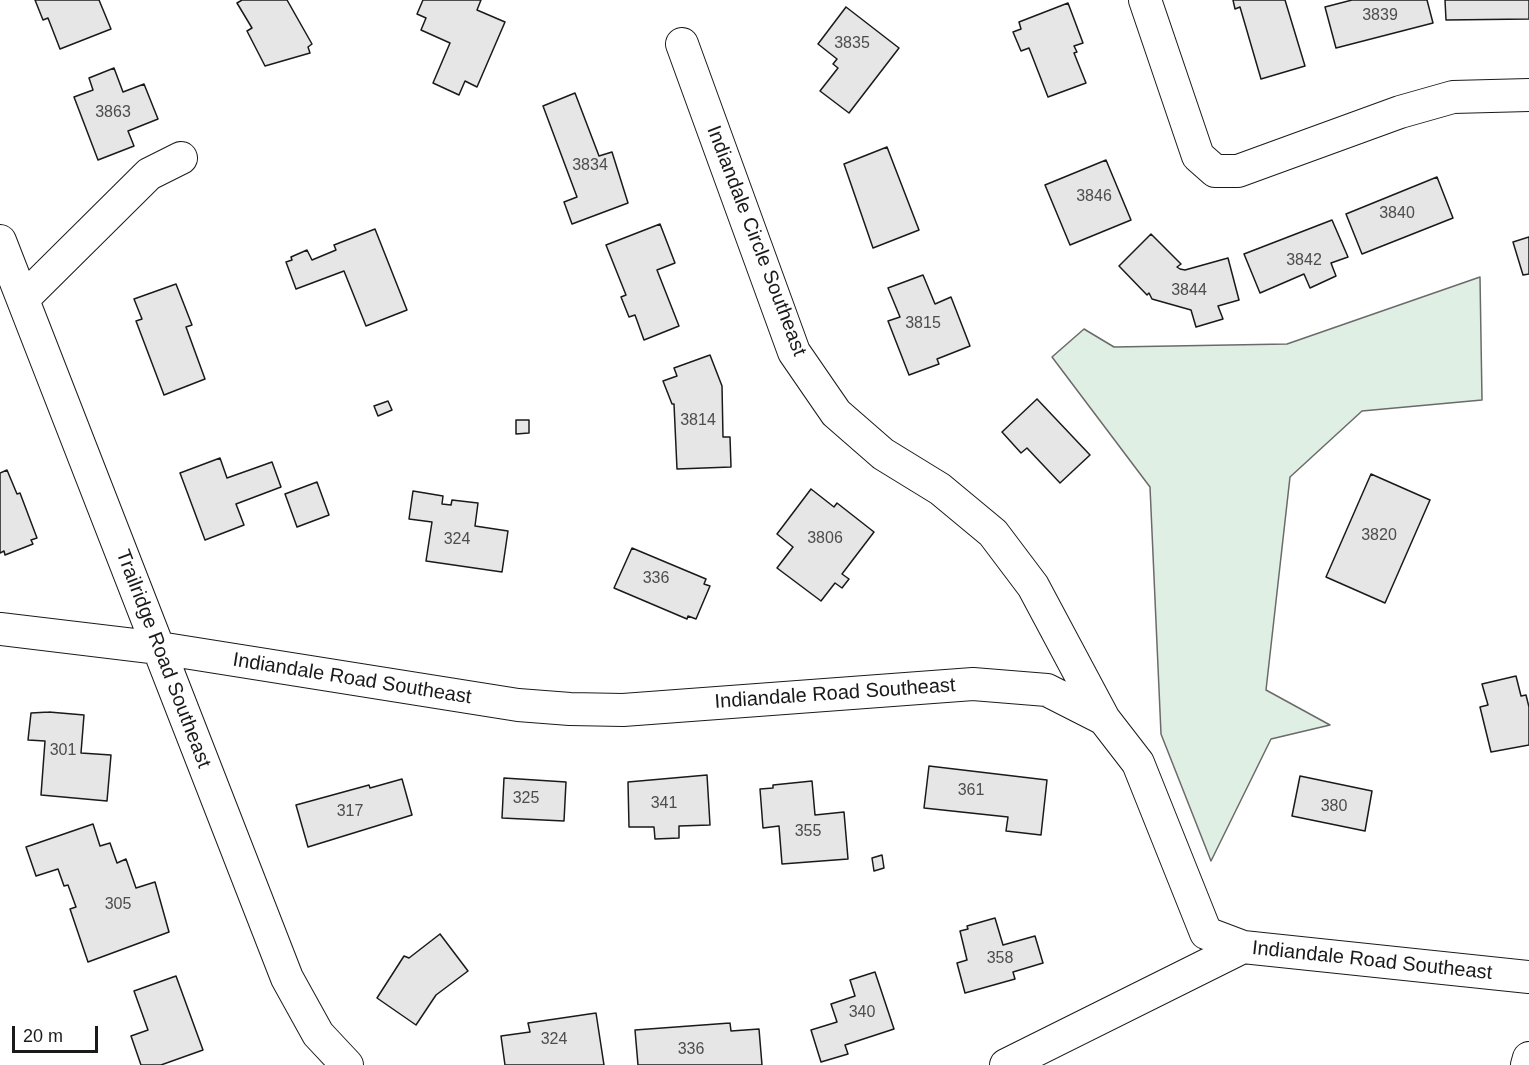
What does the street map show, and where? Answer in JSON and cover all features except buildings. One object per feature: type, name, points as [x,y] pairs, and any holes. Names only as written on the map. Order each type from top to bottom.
[{"type":"street","points":[[1145,0],[1198,156],[1215,171],[1238,171],[1400,112],[1454,97],[1529,95]]},
{"type":"street","name":"Indiandale Circle Southeast","points":[[682,44],[794,352],[836,413],[883,454],[940,489],[993,533],[1033,586],[1104,720]]},
{"type":"street","points":[[23,298],[149,174],[181,158]]},
{"type":"street","name":"Trailridge Road Southeast","points":[[0,241],[287,978],[318,1034],[347,1065]]},
{"type":"street","name":"Indiandale Road Southeast","points":[[0,629],[159,648],[518,705],[622,710],[973,684],[1047,690],[1104,720],[1138,764],[1206,933],[1243,947],[1529,977]]},
{"type":"street","points":[[1006,1065],[1243,947]]},
{"type":"street","points":[[1527,1065],[1529,1058]]},
{"type":"green space","points":[[1480,277],[1482,400],[1362,411],[1290,477],[1266,690],[1330,725],[1271,739],[1211,861],[1161,734],[1150,487],[1052,357],[1084,329],[1114,347],[1287,344]]}]
